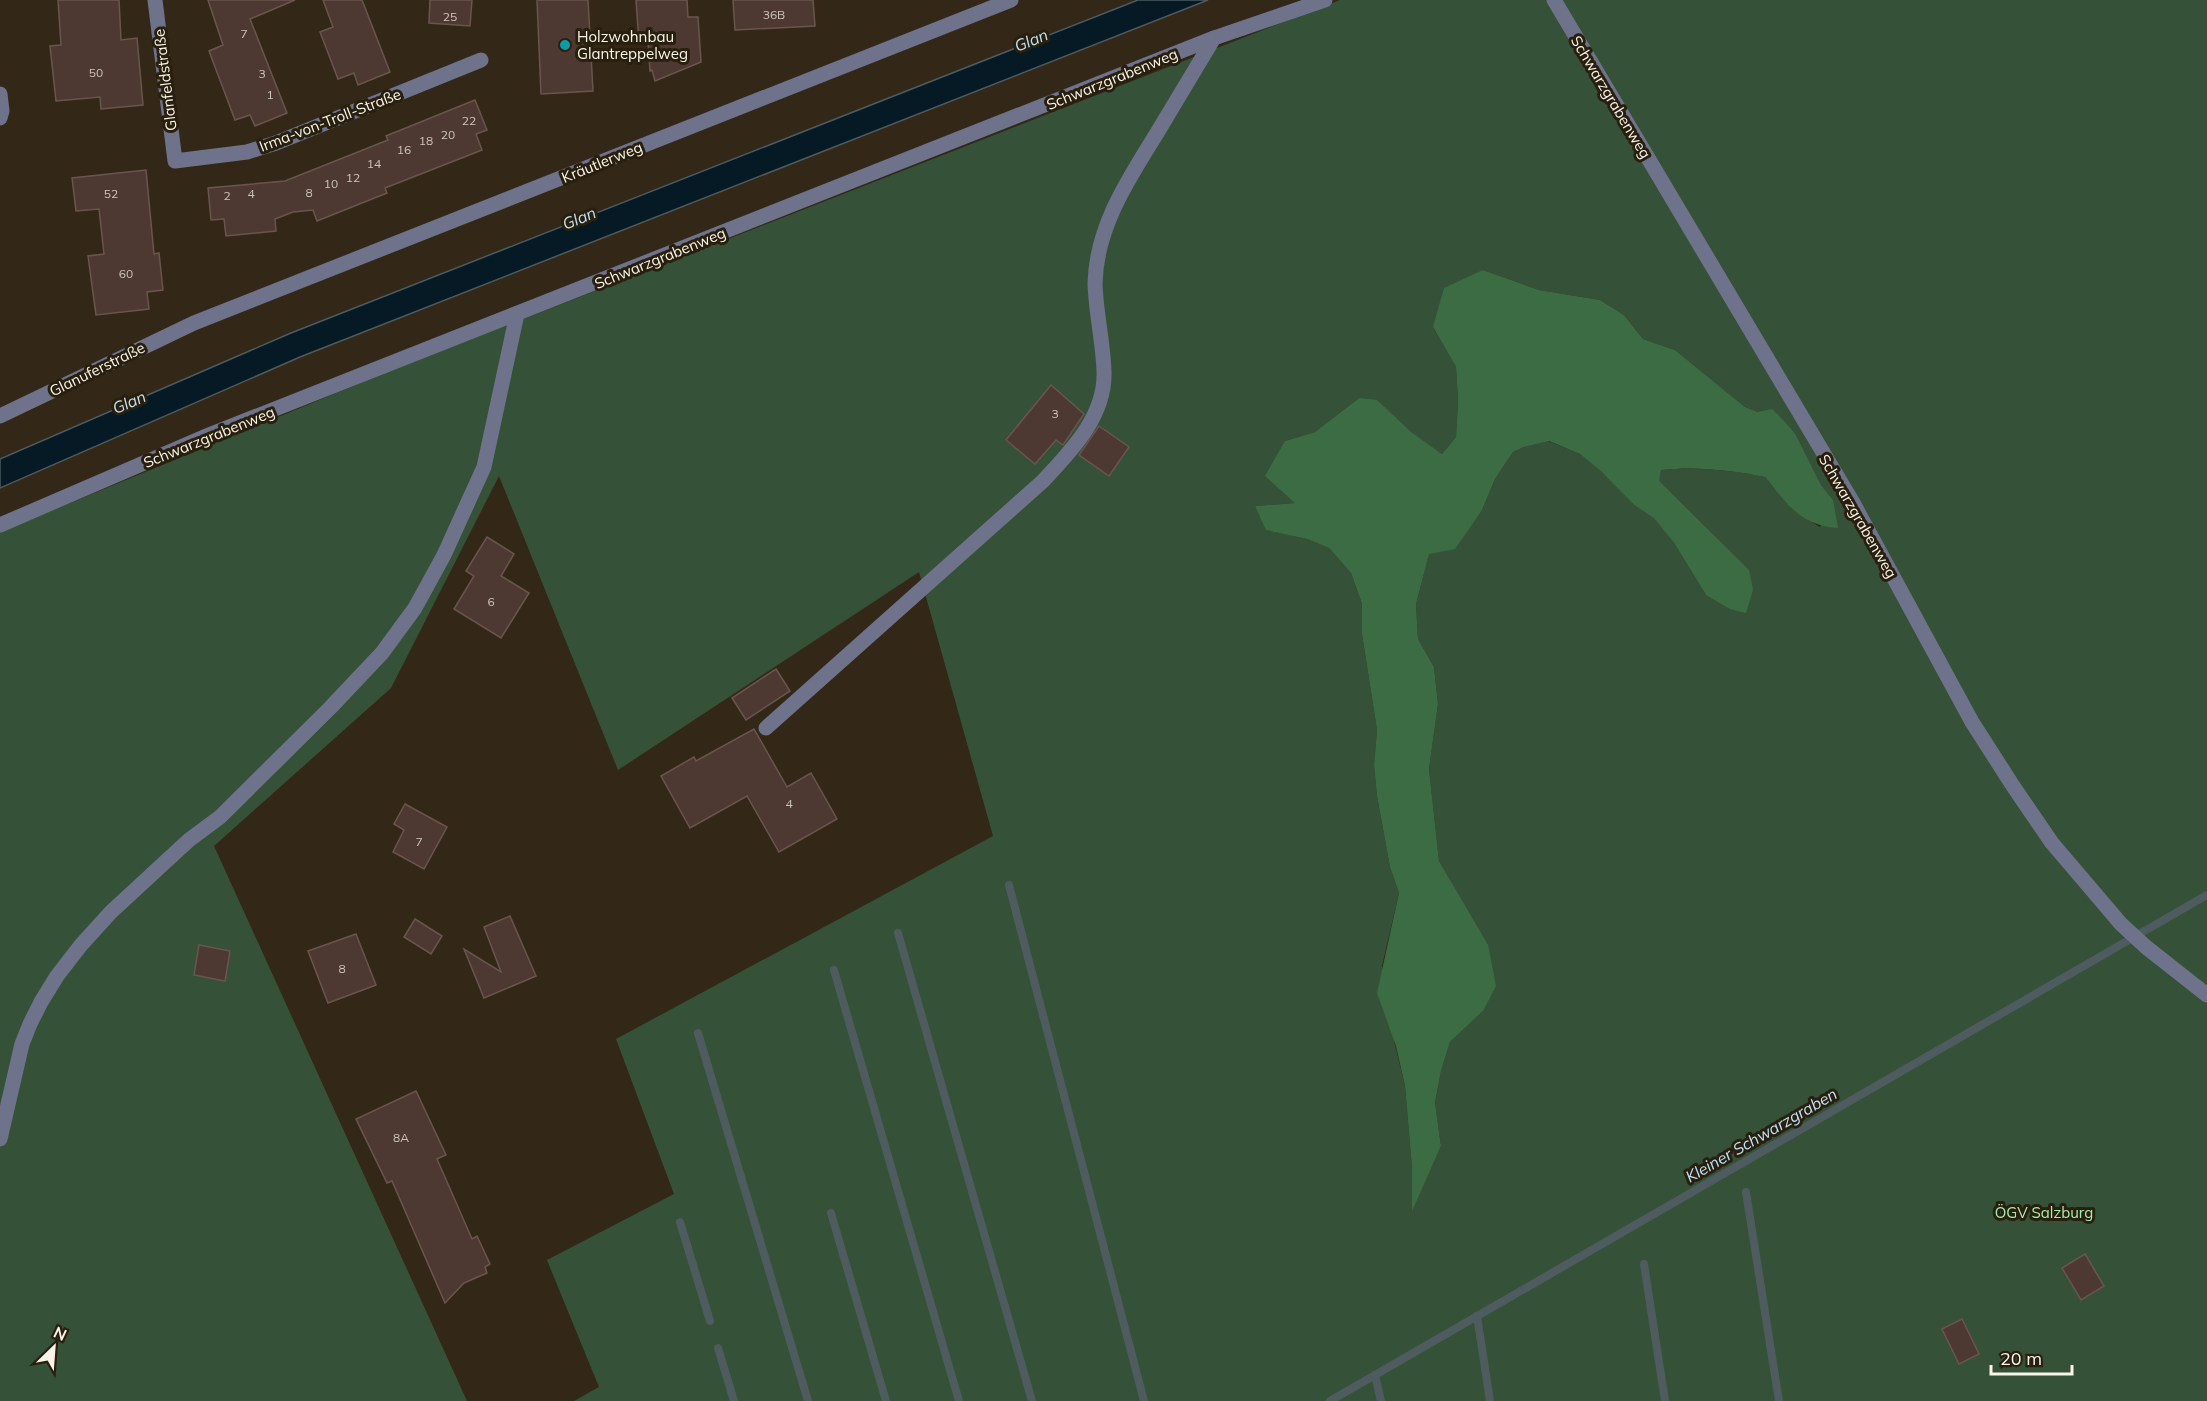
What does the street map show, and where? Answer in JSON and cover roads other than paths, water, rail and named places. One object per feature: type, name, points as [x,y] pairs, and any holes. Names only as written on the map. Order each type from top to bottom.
[{"type":"street","name":"Glanfeldstraße","points":[[155,0],[175,160]]},
{"type":"street","name":"Kräutlerweg","points":[[194,323],[1011,0]]},
{"type":"street","name":"Schwarzgrabenweg","points":[[0,525],[209,435],[1214,39],[1325,0]]},
{"type":"street","name":"Schwarzgrabenweg","points":[[1554,0],[1852,501],[1978,731],[2052,843],[2121,924],[2146,947],[2207,995]]},
{"type":"street","points":[[766,728],[1043,481],[1082,437],[1094,416],[1101,394],[1104,373],[1095,284],[1101,237],[1128,179],[1214,39]]},
{"type":"street","name":"Irma-von-Troll-Straße","points":[[175,160],[247,152],[276,143],[481,60]]},
{"type":"street","points":[[0,94],[2,111],[0,118]]},
{"type":"street","points":[[0,1139],[22,1044],[40,1002],[63,968],[111,912],[189,840],[220,817],[330,708],[382,653],[415,608],[444,555],[484,467],[517,314]]},
{"type":"street","name":"Glanuferstraße","points":[[0,416],[194,323]]},
{"type":"water","points":[[1138,0],[1208,0],[300,357],[0,488],[0,459],[291,333]]},
{"type":"waterway","points":[[1009,885],[1144,1401]]},
{"type":"waterway","name":"Kleiner Schwarzgraben","points":[[1330,1401],[2207,895]]},
{"type":"waterway","points":[[898,933],[1032,1401]]},
{"type":"waterway","points":[[834,970],[959,1401]]},
{"type":"waterway","points":[[698,1033],[808,1401]]},
{"type":"waterway","points":[[1746,1192],[1779,1401]]},
{"type":"waterway","points":[[831,1213],[886,1401]]},
{"type":"waterway","points":[[680,1222],[710,1321]]},
{"type":"waterway","points":[[1644,1264],[1665,1401]]},
{"type":"waterway","points":[[1477,1316],[1490,1401]]},
{"type":"waterway","points":[[718,1348],[734,1401]]},
{"type":"waterway","points":[[1375,1375],[1381,1401]]},
{"type":"place","name":"Holzwohnbau Glantreppelweg","points":[[565,45]]},
{"type":"water label","name":"Glan","points":[[1031,40]]},
{"type":"water label","name":"Glan","points":[[579,218]]},
{"type":"water label","name":"Glan","points":[[129,402]]},
{"type":"park label","name":"ÖGV Salzburg","points":[[2044,1212]]}]
